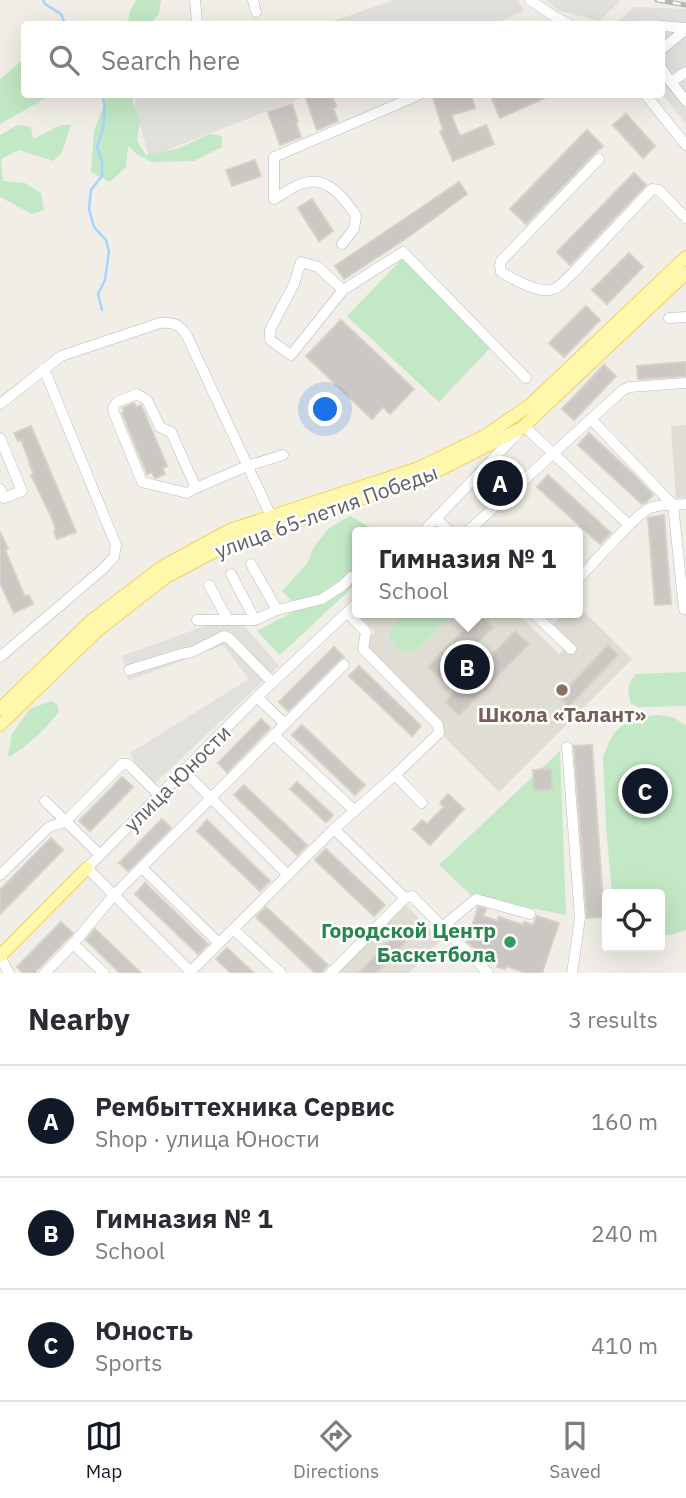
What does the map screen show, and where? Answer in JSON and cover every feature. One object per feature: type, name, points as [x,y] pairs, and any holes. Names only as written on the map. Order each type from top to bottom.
[{"type":"main road","name":"улица 65-летия Победы","points":[[0,709],[90,621],[162,567],[230,530],[419,468],[485,436],[530,405],[686,257]]},
{"type":"main road","name":"улица 65-летия Победы","points":[[0,725],[98,630],[166,577],[234,541],[423,478],[523,427],[680,285],[686,273]]},
{"type":"main road","name":"улица Юности","points":[[0,956],[87,869]]},
{"type":"street","points":[[195,0],[197,21]]},
{"type":"street","points":[[253,0],[256,12]]},
{"type":"street","points":[[530,0],[562,21]]},
{"type":"street","points":[[665,26],[686,28]]},
{"type":"street","points":[[665,46],[686,28]]},
{"type":"street","points":[[671,82],[686,72]]},
{"type":"street","points":[[665,73],[686,101]]},
{"type":"street","points":[[342,244],[354,229],[356,216],[347,202],[330,186],[314,181],[303,183],[274,199],[274,157],[412,98]]},
{"type":"street","points":[[648,98],[686,145]]},
{"type":"street","points":[[599,159],[501,261],[501,272],[514,280],[545,291],[552,290],[572,274],[653,188],[659,190],[686,218]]},
{"type":"street","points":[[344,290],[318,267],[301,262],[294,284],[270,330],[270,340],[292,355],[344,290],[403,252],[526,378]]},
{"type":"street","points":[[669,318],[686,317]]},
{"type":"street","points":[[0,404],[61,356],[160,323],[172,322],[183,328],[271,516]]},
{"type":"street","points":[[0,657],[104,568],[114,557],[116,545],[44,369]]},
{"type":"street","points":[[472,527],[623,390],[629,387],[686,383]]},
{"type":"street","points":[[196,488],[171,432],[160,427],[147,400],[137,394],[117,402],[113,408],[114,413],[142,482],[187,493],[247,466],[283,455]]},
{"type":"street","points":[[591,419],[673,505],[683,611]]},
{"type":"street","points":[[428,527],[523,427],[629,525]]},
{"type":"street","points":[[0,438],[22,491],[4,498],[0,488]]},
{"type":"street","points":[[583,574],[646,509],[659,504],[686,504]]},
{"type":"street","points":[[436,518],[445,527]]},
{"type":"street","points":[[251,564],[277,610]]},
{"type":"street","points":[[231,574],[255,620]]},
{"type":"street","points":[[197,620],[255,620],[277,610],[322,599],[352,577]]},
{"type":"street","points":[[209,585],[228,620]]},
{"type":"street","name":"улица Юности","points":[[87,869],[257,697],[352,608]]},
{"type":"street","points":[[347,612],[352,617]]},
{"type":"street","points":[[87,869],[191,972],[334,829],[438,736],[439,727],[363,649],[366,632],[353,618]]},
{"type":"street","points":[[542,618],[571,649]]},
{"type":"street","points":[[130,670],[181,653],[192,652],[224,636],[273,682]]},
{"type":"street","points":[[45,973],[114,895],[344,665]]},
{"type":"street","points":[[257,697],[285,724]]},
{"type":"street","points":[[274,735],[355,811]]},
{"type":"street","points":[[567,747],[580,918],[572,973]]},
{"type":"street","points":[[0,875],[49,827],[65,822],[122,764],[130,766],[159,795]]},
{"type":"street","points":[[184,771],[288,875]]},
{"type":"street","points":[[395,775],[422,803]]},
{"type":"street","points":[[45,801],[100,855]]},
{"type":"street","points":[[334,829],[405,898]]},
{"type":"street","points":[[142,868],[219,943]]},
{"type":"street","points":[[331,973],[405,898],[412,896],[488,973]]},
{"type":"street","points":[[442,928],[476,899],[530,914]]},
{"type":"street","points":[[233,929],[281,973]]},
{"type":"street","points":[[73,944],[104,973]]},
{"type":"street","points":[[0,956],[9,973]]},
{"type":"shaded area","points":[[394,0],[518,0],[524,10],[501,21],[334,21]]},
{"type":"shaded area","points":[[546,0],[621,0],[599,21],[558,10]]},
{"type":"shaded area","points":[[635,7],[686,9],[686,124],[665,98],[665,21],[618,21]]},
{"type":"shaded area","points":[[136,98],[301,98],[149,157],[135,107]]},
{"type":"shaded area","points":[[686,425],[686,498],[676,498],[671,426]]},
{"type":"shaded area","points":[[583,611],[632,659],[499,792],[401,693],[401,680],[364,643],[375,632],[360,618],[522,618],[559,654],[563,649],[545,632],[560,618],[583,618]]},
{"type":"shaded area","points":[[235,615],[279,666],[148,790],[130,753],[249,679],[223,645],[128,681],[122,656]]},
{"type":"shaded area","points":[[404,904],[441,940],[409,973],[336,973]]},
{"type":"green space","points":[[136,0],[161,0],[159,13],[153,21],[128,21]]},
{"type":"green space","points":[[21,62],[21,98],[46,98],[0,124],[0,79]]},
{"type":"green space","points":[[133,98],[140,123],[137,141],[146,155],[179,148],[210,134],[222,136],[222,147],[194,161],[152,162],[128,146],[126,167],[110,182],[91,172],[94,131],[106,100]]},
{"type":"green space","points":[[17,125],[31,127],[33,139],[61,125],[71,125],[62,152],[53,161],[19,150],[1,159],[3,181],[25,183],[41,193],[44,210],[32,214],[0,197],[0,135]]},
{"type":"green space","points":[[402,259],[493,345],[439,402],[347,316]]},
{"type":"green space","points":[[350,516],[369,527],[352,527],[352,588],[280,655],[257,631],[298,607],[282,591],[307,564],[314,547],[329,528]]},
{"type":"green space","points":[[401,618],[448,618],[417,649],[406,652],[395,647],[390,636],[393,626]]},
{"type":"green space","points":[[686,672],[686,706],[638,707],[631,703],[629,688],[636,674]]},
{"type":"green space","points":[[51,701],[57,704],[59,712],[36,737],[9,757],[12,734],[30,709]]},
{"type":"green space","points":[[641,717],[672,717],[686,725],[686,930],[670,935],[665,934],[665,889],[612,889],[603,756],[615,732],[627,722]]},
{"type":"green space","points":[[560,751],[566,915],[472,896],[439,865]]},
{"type":"building","points":[[306,98],[333,98],[336,107],[333,108],[338,121],[317,130]]},
{"type":"building","points":[[433,98],[472,98],[475,108],[451,115],[460,136],[486,125],[494,144],[453,161],[440,131],[443,130]]},
{"type":"building","points":[[492,98],[544,98],[500,118]]},
{"type":"building","points":[[292,104],[301,137],[280,145],[268,112]]},
{"type":"building","points":[[626,114],[655,146],[643,158],[613,125]]},
{"type":"building","points":[[587,130],[603,146],[526,224],[510,209]]},
{"type":"building","points":[[255,160],[261,176],[232,186],[226,170]]},
{"type":"building","points":[[634,173],[646,185],[570,265],[557,252]]},
{"type":"building","points":[[459,182],[467,194],[344,279],[335,266]]},
{"type":"building","points":[[312,199],[333,231],[319,241],[298,208]]},
{"type":"building","points":[[629,253],[643,267],[607,304],[592,290]]},
{"type":"building","points":[[586,306],[600,320],[564,357],[549,343]]},
{"type":"building","points":[[341,320],[414,389],[390,414],[383,407],[372,419],[306,356]]},
{"type":"building","points":[[686,362],[686,376],[638,379],[637,366]]},
{"type":"building","points":[[604,365],[616,376],[574,420],[562,409]]},
{"type":"building","points":[[134,403],[136,407],[141,405],[167,466],[162,468],[165,474],[156,478],[152,472],[147,474],[122,413],[123,408]]},
{"type":"building","points":[[31,426],[76,532],[57,539],[50,514],[31,475],[34,474],[21,440],[18,441],[14,433]]},
{"type":"building","points":[[589,433],[653,495],[646,502],[642,504],[578,445]]},
{"type":"building","points":[[502,464],[514,475],[489,500],[478,489]]},
{"type":"building","points":[[548,475],[611,533],[600,544],[537,487]]},
{"type":"building","points":[[664,515],[671,604],[655,605],[648,518]]},
{"type":"building","points":[[0,532],[25,597],[29,595],[33,604],[14,613],[0,583]]},
{"type":"building","points":[[476,618],[484,618],[493,627],[472,649],[485,662],[515,631],[529,644],[459,715],[445,702],[476,670],[463,658],[442,680],[428,667]]},
{"type":"building","points":[[608,645],[618,655],[569,706],[559,697]]},
{"type":"building","points":[[334,647],[344,657],[288,711],[279,702]]},
{"type":"building","points":[[359,666],[421,726],[412,736],[349,676]]},
{"type":"building","points":[[261,719],[270,728],[227,772],[218,763]]},
{"type":"building","points":[[302,725],[365,785],[355,795],[292,735]]},
{"type":"building","points":[[592,745],[602,917],[587,918],[574,746]]},
{"type":"building","points":[[551,769],[552,790],[534,790],[533,770]]},
{"type":"building","points":[[122,777],[133,787],[90,831],[79,821]]},
{"type":"building","points":[[297,782],[333,815],[326,822],[290,789]]},
{"type":"building","points":[[244,785],[307,845],[297,855],[234,795]]},
{"type":"building","points":[[448,794],[464,809],[430,845],[413,829],[422,820],[427,824],[444,807],[440,803]]},
{"type":"building","points":[[162,819],[171,828],[128,871],[119,863]]},
{"type":"building","points":[[207,820],[270,881],[260,891],[197,831]]},
{"type":"building","points":[[51,838],[63,850],[0,914],[0,890]]},
{"type":"building","points":[[326,849],[385,905],[374,916],[315,860]]},
{"type":"building","points":[[145,883],[208,944],[198,954],[135,894]]},
{"type":"building","points":[[266,907],[328,965],[321,973],[315,973],[256,917]]},
{"type":"building","name":"Городской Центр Баскетбола","points":[[478,907],[486,909],[483,916],[497,921],[499,917],[523,925],[524,922],[533,925],[537,916],[559,923],[542,973],[526,973],[506,966],[505,969],[497,967],[498,963],[485,959],[487,953],[467,942]]},
{"type":"building","points":[[61,922],[73,933],[34,973],[23,973],[17,967]]},
{"type":"building","points":[[95,929],[141,973],[120,973],[86,940]]},
{"type":"building","points":[[401,929],[410,937],[376,973],[359,973]]},
{"type":"building","points":[[227,948],[254,973],[231,973],[216,959]]},
{"type":"waterway","points":[[43,0],[61,14],[64,21]]},
{"type":"waterway","points":[[102,310],[98,294],[105,280],[109,252],[106,240],[94,227],[89,209],[91,190],[102,176],[102,162],[97,147],[104,121],[103,98]]},
{"type":"railway","points":[[657,0],[686,5]]},
{"type":"place","name":"Рембыттехника Сервис","points":[[500,483]]},
{"type":"place","name":"Гимназия № 1","points":[[467,667]]},
{"type":"place","name":"Школа «Талант»","points":[[562,690]]},
{"type":"place","name":"Юность","points":[[645,791]]},
{"type":"place","name":"Городской Центр Баскетбола","points":[[510,942]]}]
